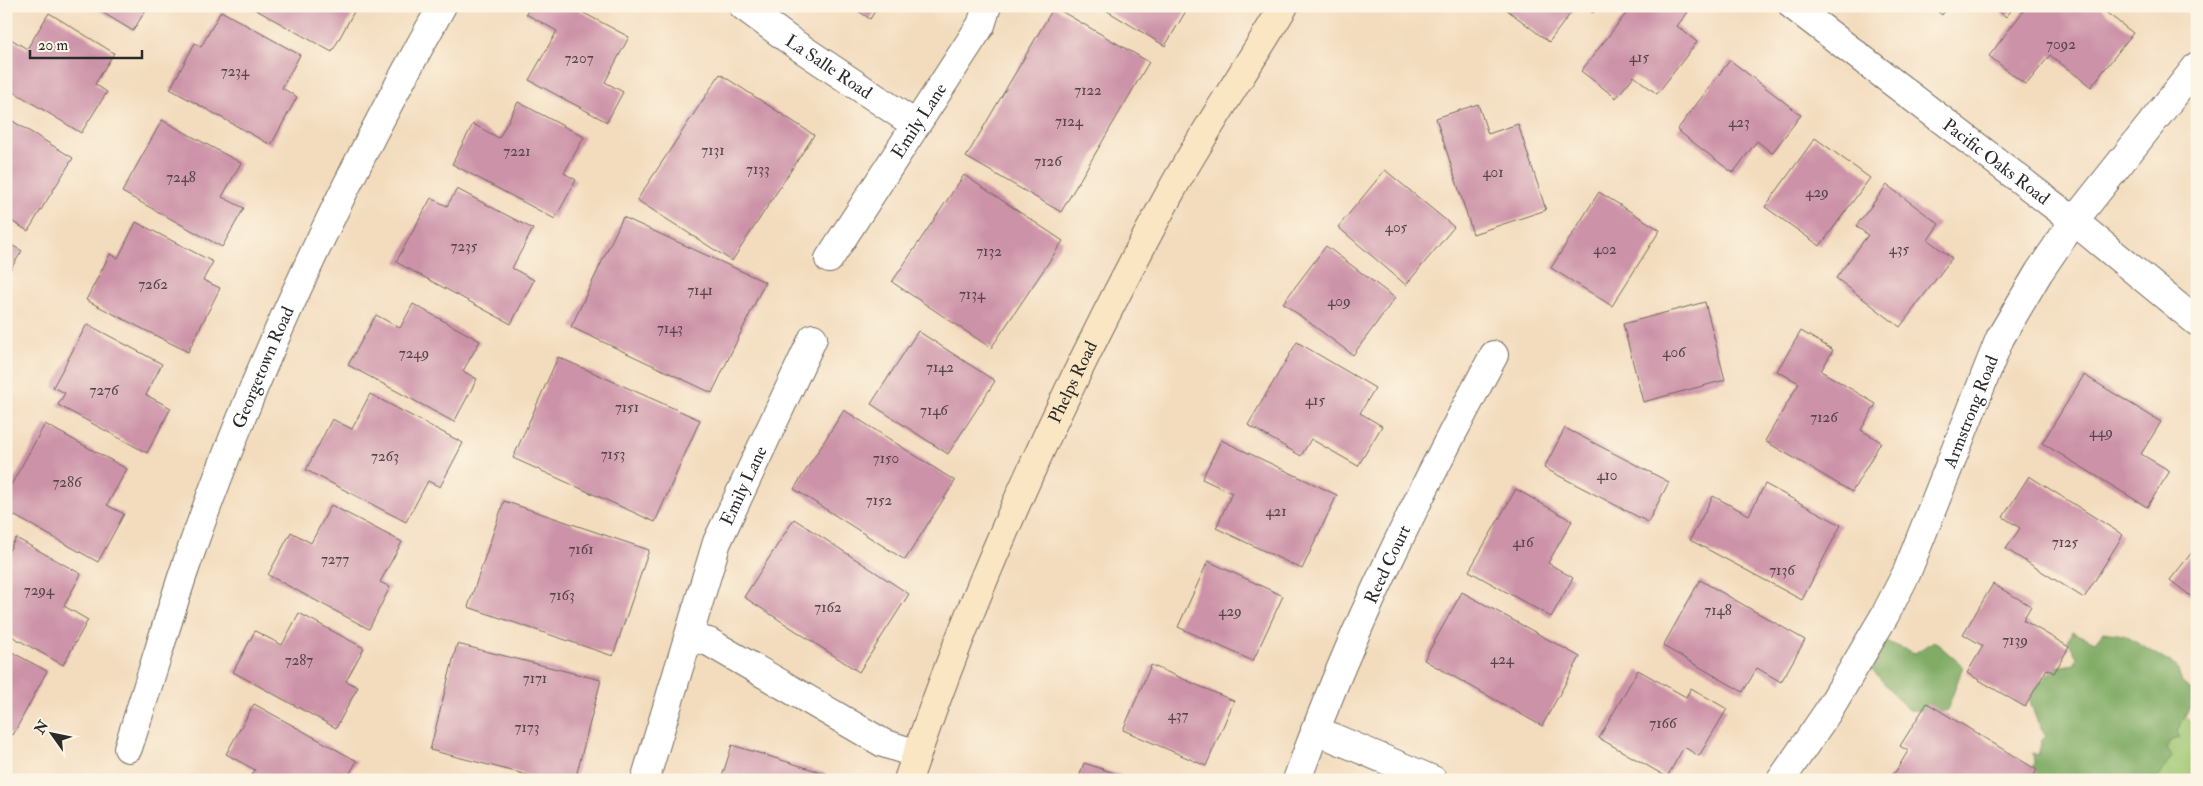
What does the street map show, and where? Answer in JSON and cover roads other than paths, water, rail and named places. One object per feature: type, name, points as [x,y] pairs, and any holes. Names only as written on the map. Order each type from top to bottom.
[{"type":"street","name":"Georgetown Road","points":[[128,748],[183,573],[223,466],[270,351],[306,270],[357,164],[442,6]]},
{"type":"street","name":"La Salle Road","points":[[743,6],[792,42],[916,125]]},
{"type":"street","name":"Emily Lane","points":[[829,259],[981,25],[987,6]]},
{"type":"street","name":"Phelps Road","points":[[908,780],[1008,520],[1081,362],[1172,189],[1284,6]]},
{"type":"street","name":"Pacific Oaks Road","points":[[1793,6],[2074,221],[2197,322]]},
{"type":"street","name":"Armstrong Road","points":[[1781,780],[1827,713],[1885,615],[1914,556],[2000,338],[2039,272],[2074,221],[2197,66]]},
{"type":"street","name":"Emily Lane","points":[[645,780],[717,542],[813,338]]},
{"type":"street","name":"Reed Court","points":[[1297,780],[1315,730],[1391,554],[1428,478],[1494,355]]},
{"type":"street","points":[[688,637],[708,642],[883,743],[917,754]]},
{"type":"street","points":[[1315,730],[1433,780]]}]
